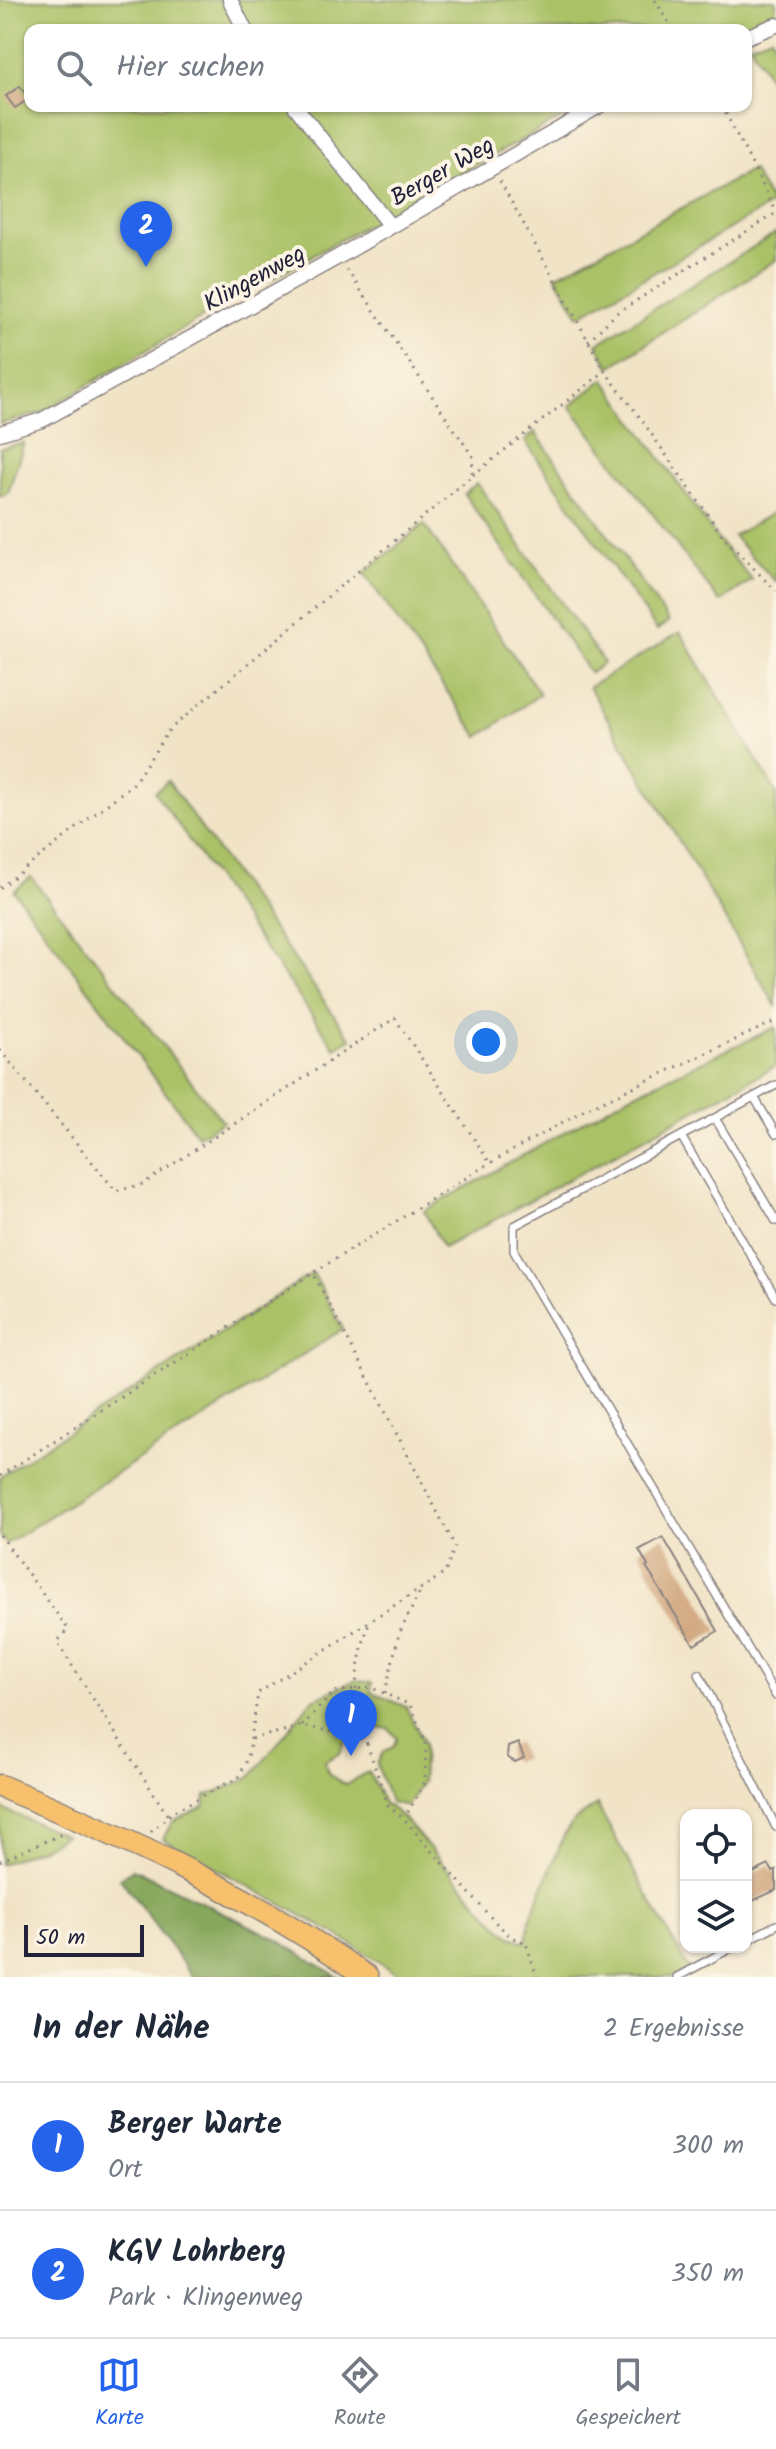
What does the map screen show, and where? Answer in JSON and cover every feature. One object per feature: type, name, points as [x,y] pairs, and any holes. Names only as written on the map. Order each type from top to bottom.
[{"type":"main road","points":[[0,1786],[85,1821],[264,1911],[367,1977]]},
{"type":"street","points":[[230,0],[242,24]]},
{"type":"street","points":[[752,35],[776,25]]},
{"type":"street","points":[[300,112],[390,226]]},
{"type":"street","name":"Berger Weg","points":[[390,226],[589,112]]},
{"type":"street","name":"Klingenweg","points":[[0,433],[42,420],[390,226]]},
{"type":"lane","points":[[776,1085],[514,1226],[514,1251],[776,1696]]},
{"type":"lane","points":[[754,1097],[776,1134]]},
{"type":"lane","points":[[715,1118],[776,1221]]},
{"type":"lane","points":[[681,1136],[776,1298]]},
{"type":"lane","points":[[699,1674],[776,1827]]},
{"type":"lane","points":[[752,1938],[776,1925]]},
{"type":"lane","points":[[677,1977],[722,1953]]},
{"type":"path","points":[[655,0],[669,24]]},
{"type":"path","points":[[588,341],[618,312],[776,212],[725,112]]},
{"type":"path","points":[[493,167],[605,371],[724,538],[776,591]]},
{"type":"path","points":[[338,257],[473,457],[472,476]]},
{"type":"path","points":[[0,888],[133,784],[170,729],[472,476],[605,371]]},
{"type":"path","points":[[0,1050],[116,1191],[143,1184],[395,1018],[490,1163]]},
{"type":"path","points":[[0,1476],[313,1273],[490,1163],[588,1108],[776,1021]]},
{"type":"path","points":[[137,1846],[168,1816],[239,1777],[248,1758],[258,1693],[445,1573],[455,1546],[313,1273]]},
{"type":"path","points":[[0,1535],[68,1629],[57,1642],[168,1816]]},
{"type":"path","points":[[385,1693],[399,1634],[422,1588]]},
{"type":"path","points":[[369,1622],[359,1654],[355,1705],[360,1728],[388,1805],[494,1921],[511,1937],[526,1943],[537,1977]]},
{"type":"path","points":[[302,1726],[334,1692],[370,1687],[410,1705],[426,1743],[425,1782],[404,1819]]},
{"type":"path","points":[[252,1739],[302,1726],[356,1736],[367,1744]]},
{"type":"path","points":[[0,1861],[85,1821]]},
{"type":"green space","points":[[0,0],[776,0],[776,14],[751,24],[24,24],[24,112],[573,112],[184,328],[41,413],[0,424]]},
{"type":"green space","points":[[771,36],[776,45],[776,90],[752,48],[752,43]]},
{"type":"green space","points":[[752,170],[772,204],[579,316],[556,276]]},
{"type":"green space","points":[[776,233],[776,260],[610,367],[597,344]]},
{"type":"green space","points":[[604,379],[719,541],[752,580],[720,602],[570,406]]},
{"type":"green space","points":[[535,432],[669,621],[657,630],[525,441]]},
{"type":"green space","points":[[24,443],[8,493],[0,497],[0,448]]},
{"type":"green space","points":[[477,483],[604,663],[590,673],[464,494]]},
{"type":"green space","points":[[776,511],[776,582],[733,536]]},
{"type":"green space","points":[[424,524],[540,694],[479,737],[364,573]]},
{"type":"green space","points":[[680,632],[776,792],[776,1006],[589,687]]},
{"type":"green space","points":[[168,781],[351,1039],[335,1048],[155,792]]},
{"type":"green space","points":[[31,877],[223,1122],[198,1136],[14,891]]},
{"type":"green space","points":[[776,1027],[776,1066],[443,1248],[424,1211],[629,1096]]},
{"type":"green space","points":[[313,1273],[343,1329],[6,1544],[0,1535],[0,1476]]},
{"type":"green space","points":[[356,1680],[372,1683],[371,1692],[406,1707],[424,1744],[422,1782],[407,1806],[390,1802],[377,1764],[383,1752],[393,1747],[397,1738],[388,1728],[378,1728],[373,1717],[366,1712],[363,1725],[348,1735],[340,1753],[325,1761],[329,1773],[347,1785],[368,1771],[385,1805],[404,1819],[511,1937],[526,1942],[530,1919],[565,1833],[574,1821],[597,1805],[689,1970],[677,1977],[403,1977],[332,1932],[163,1839],[172,1822],[204,1807],[206,1796],[250,1778],[313,1699]]},
{"type":"green space","points":[[0,1808],[65,1835],[42,1848],[0,1864]]},
{"type":"green space","points":[[133,1869],[273,1937],[338,1977],[193,1977],[120,1878]]},
{"type":"building","points":[[20,86],[24,92],[24,102],[15,108],[6,96]]},
{"type":"building","points":[[663,1537],[718,1631],[694,1645],[646,1567],[639,1550]]},
{"type":"building","points":[[518,1743],[524,1758],[515,1762],[507,1757],[508,1747]]},
{"type":"building","points":[[769,1865],[773,1872],[776,1870],[776,1890],[752,1901],[752,1873]]},
{"type":"place","name":"KGV Lohrberg","points":[[146,267]]},
{"type":"place","name":"Berger Warte","points":[[351,1756]]}]
